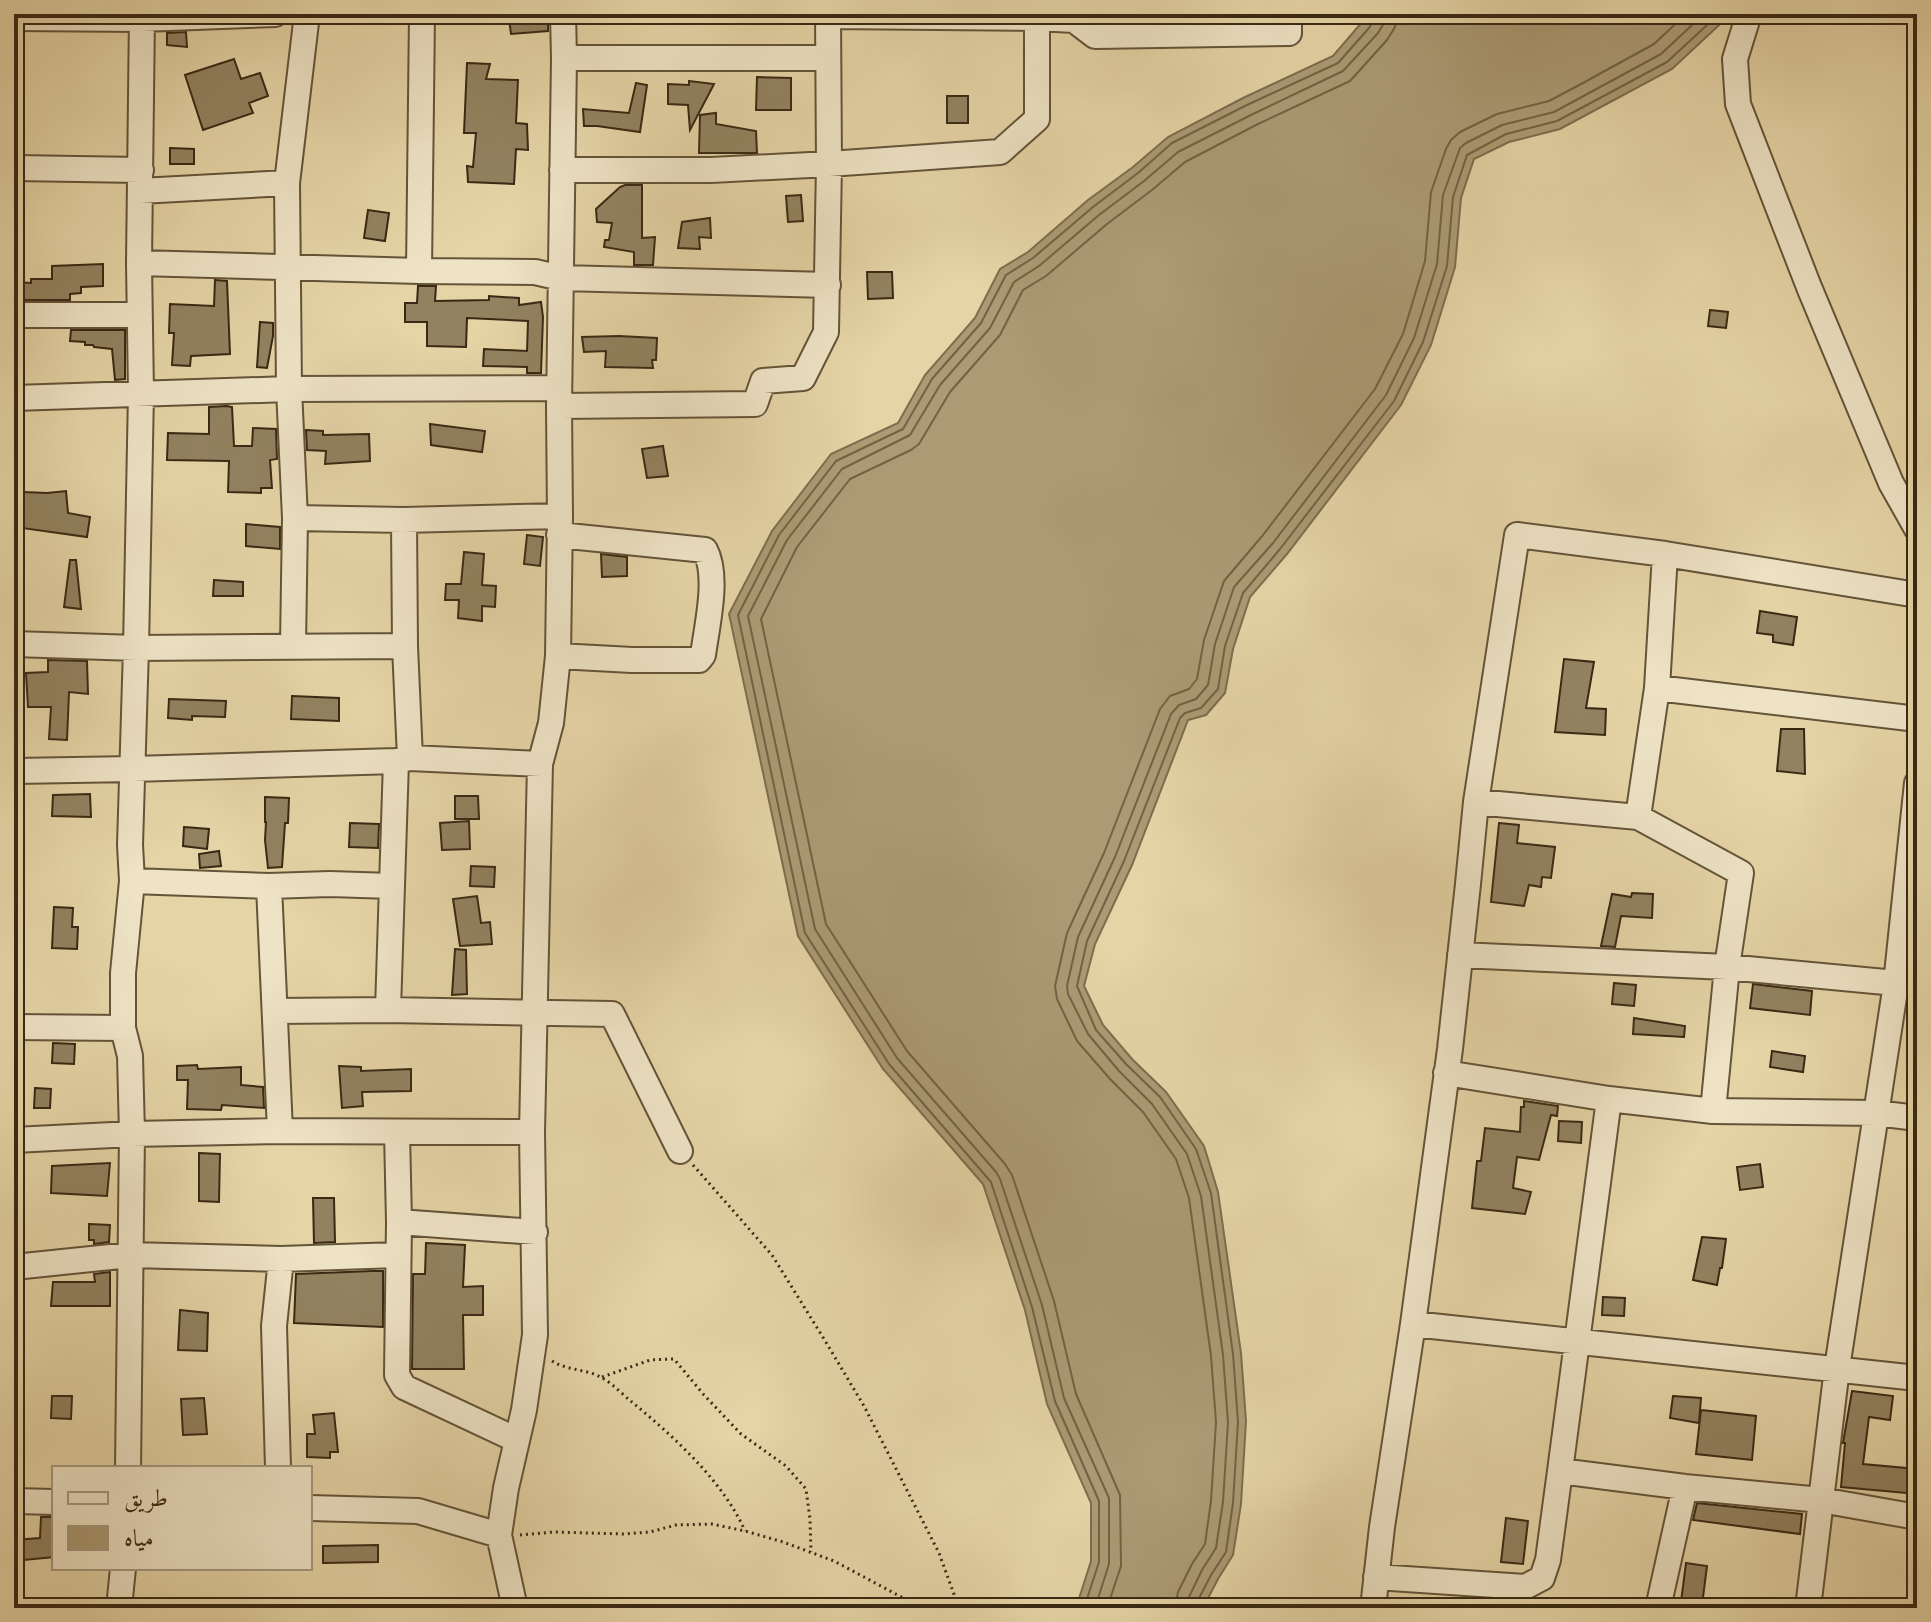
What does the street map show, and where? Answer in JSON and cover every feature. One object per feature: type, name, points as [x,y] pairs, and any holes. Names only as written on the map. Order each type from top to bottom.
[{"type":"street","points":[[14,18],[275,14]]},
{"type":"street","points":[[293,645],[295,518],[289,389],[287,183],[307,14]]},
{"type":"street","points":[[419,271],[422,14]]},
{"type":"street","points":[[515,1608],[499,1535],[524,1410],[535,1335],[532,1132],[540,764],[551,723],[558,656],[563,14]]},
{"type":"street","points":[[14,398],[289,389],[755,404],[763,381],[803,378],[826,332],[828,15],[1074,17],[1095,36],[1289,33],[1289,14]]},
{"type":"street","points":[[1749,14],[1735,59],[1738,104],[1809,287],[1891,483],[1917,529]]},
{"type":"street","points":[[128,1466],[132,1134],[130,1056],[123,1028],[123,973],[132,881],[130,845],[141,393],[142,16]]},
{"type":"street","points":[[562,170],[711,170],[1000,152],[1037,119],[1037,18]]},
{"type":"street","points":[[564,58],[827,58]]},
{"type":"street","points":[[14,168],[141,181],[287,183]]},
{"type":"street","points":[[139,263],[535,272],[561,278],[828,285]]},
{"type":"street","points":[[14,315],[139,315]]},
{"type":"street","points":[[295,518],[560,526],[705,550],[712,594],[703,655],[699,660],[558,656]]},
{"type":"street","points":[[388,1010],[392,886],[403,760],[404,520]]},
{"type":"street","points":[[1373,1608],[1446,1073],[1476,802],[1517,535],[1665,554],[1917,595]]},
{"type":"street","points":[[1638,817],[1657,688],[1665,554]]},
{"type":"street","points":[[14,644],[136,648],[405,646]]},
{"type":"street","points":[[1657,688],[1917,719]]},
{"type":"street","points":[[14,771],[403,760],[540,764]]},
{"type":"street","points":[[1808,1608],[1837,1368],[1876,1113],[1906,984],[1917,783]]},
{"type":"street","points":[[1476,802],[1638,817],[1741,873],[1727,967],[1713,1111]]},
{"type":"street","points":[[132,881],[392,886]]},
{"type":"street","points":[[269,886],[280,1131]]},
{"type":"street","points":[[1460,955],[1727,967],[1906,984]]},
{"type":"street","points":[[275,1011],[612,1014],[680,1151]]},
{"type":"street","points":[[14,1027],[123,1028]]},
{"type":"street","points":[[1446,1073],[1609,1099],[1713,1111],[1876,1113],[1917,1118]]},
{"type":"street","points":[[1376,1577],[1525,1587],[1542,1578],[1548,1560],[1609,1099]]},
{"type":"street","points":[[14,1140],[280,1131],[532,1132]]},
{"type":"street","points":[[397,1132],[397,1375],[404,1387],[517,1440]]},
{"type":"street","points":[[399,1222],[535,1232]]},
{"type":"street","points":[[14,1267],[130,1255],[281,1259],[397,1255]]},
{"type":"street","points":[[278,1466],[274,1326],[281,1259]]},
{"type":"street","points":[[1413,1324],[1917,1378]]},
{"type":"street","points":[[1560,1471],[1821,1500],[1917,1517]]},
{"type":"street","points":[[1658,1608],[1685,1487]]},
{"type":"street","points":[[14,1501],[52,1502]]},
{"type":"street","points":[[312,1508],[418,1511],[499,1535]]},
{"type":"street","points":[[119,1608],[123,1570]]},
{"type":"path","points":[[680,1151],[772,1255],[824,1339],[864,1406],[939,1553],[959,1608]]},
{"type":"path","points":[[535,1335],[549,1359],[562,1367],[602,1377],[652,1419],[712,1478],[738,1515],[745,1531]]},
{"type":"path","points":[[602,1377],[650,1360],[674,1359],[741,1434],[786,1466],[806,1489],[812,1552]]},
{"type":"path","points":[[499,1535],[554,1532],[624,1534],[650,1532],[676,1525],[712,1524],[812,1552],[922,1608]]},
{"type":"water","points":[[1369,14],[1731,14],[1672,69],[1560,129],[1509,142],[1474,159],[1461,198],[1455,267],[1431,345],[1401,405],[1287,554],[1250,597],[1233,649],[1225,693],[1206,715],[1188,720],[1132,865],[1095,944],[1084,986],[1103,1025],[1166,1092],[1204,1146],[1218,1192],[1241,1353],[1246,1421],[1241,1504],[1233,1555],[1203,1608],[1076,1608],[1091,1561],[1091,1503],[1047,1404],[1025,1310],[983,1184],[883,1069],[798,936],[729,614],[772,531],[831,454],[898,423],[925,375],[975,318],[1000,269],[1028,252],[1168,137],[1333,56]]},
{"type":"building","points":[[509,19],[548,20],[548,31],[511,34]]},
{"type":"building","points":[[186,32],[187,47],[167,45],[167,33]]},
{"type":"building","points":[[234,59],[241,79],[260,73],[268,96],[249,103],[253,113],[203,130],[185,75]]},
{"type":"building","points":[[467,63],[490,64],[486,79],[518,80],[516,123],[527,124],[528,150],[516,149],[514,184],[468,182],[467,166],[473,167],[476,133],[464,133]]},
{"type":"building","points":[[757,77],[791,78],[791,110],[756,110]]},
{"type":"building","points":[[689,81],[714,84],[690,130],[688,105],[668,104],[668,84],[689,85]]},
{"type":"building","points":[[636,83],[647,85],[640,132],[584,126],[583,109],[629,113]]},
{"type":"building","points":[[947,96],[968,96],[968,123],[947,123]]},
{"type":"building","points":[[716,113],[716,124],[756,131],[757,153],[699,153],[700,115]]},
{"type":"building","points":[[170,148],[194,149],[194,164],[170,164]]},
{"type":"building","points":[[625,185],[642,185],[642,238],[655,237],[653,265],[634,265],[634,252],[604,247],[605,240],[609,240],[612,223],[597,222],[596,209]]},
{"type":"building","points":[[801,195],[803,221],[788,222],[786,196]]},
{"type":"building","points":[[368,210],[389,213],[385,241],[364,238]]},
{"type":"building","points":[[710,218],[711,238],[699,237],[700,249],[678,248],[682,222]]},
{"type":"building","points":[[103,264],[103,286],[81,287],[81,293],[70,294],[70,300],[14,300],[14,282],[52,279],[52,266]]},
{"type":"building","points":[[867,272],[892,272],[893,298],[868,299]]},
{"type":"building","points":[[215,280],[227,281],[230,354],[191,356],[190,366],[172,365],[174,333],[169,333],[170,304],[214,306]]},
{"type":"building","points":[[418,286],[436,286],[435,301],[489,300],[489,296],[519,298],[519,305],[541,302],[541,373],[527,373],[527,367],[483,366],[484,349],[527,351],[528,321],[467,318],[466,347],[427,346],[427,322],[405,322],[405,303],[417,303]]},
{"type":"building","points":[[1710,310],[1728,312],[1726,328],[1708,326]]},
{"type":"building","points":[[260,322],[273,323],[267,368],[257,367]]},
{"type":"building","points":[[71,330],[125,330],[125,379],[115,380],[112,349],[70,341]]},
{"type":"building","points":[[582,337],[657,338],[653,368],[605,367],[606,351],[584,352]]},
{"type":"building","points":[[209,407],[232,407],[234,446],[252,446],[253,428],[276,429],[277,459],[270,460],[272,488],[261,488],[261,493],[228,492],[229,461],[167,460],[168,433],[209,434]]},
{"type":"building","points":[[430,424],[485,431],[482,452],[431,445]]},
{"type":"building","points":[[306,430],[323,431],[323,435],[369,434],[370,461],[325,464],[326,451],[307,450]]},
{"type":"building","points":[[663,446],[668,476],[647,478],[642,449]]},
{"type":"building","points":[[66,491],[68,513],[90,517],[87,537],[22,528],[24,492]]},
{"type":"building","points":[[246,524],[280,527],[280,549],[246,546]]},
{"type":"building","points":[[527,535],[543,537],[540,566],[524,564]]},
{"type":"building","points":[[464,552],[484,554],[482,585],[496,586],[495,607],[482,606],[482,621],[458,618],[459,600],[445,600],[446,584],[461,584]]},
{"type":"building","points":[[601,554],[627,557],[627,576],[602,577]]},
{"type":"building","points":[[70,560],[76,560],[81,609],[64,607]]},
{"type":"building","points":[[214,580],[243,582],[243,596],[213,596]]},
{"type":"building","points":[[1760,611],[1797,617],[1793,645],[1773,642],[1773,635],[1757,633]]},
{"type":"building","points":[[1564,659],[1594,662],[1586,708],[1606,709],[1605,735],[1555,732]]},
{"type":"building","points":[[48,660],[87,661],[88,694],[69,692],[67,740],[49,739],[51,707],[28,707],[26,673],[48,672]]},
{"type":"building","points":[[292,696],[339,698],[339,721],[291,719]]},
{"type":"building","points":[[169,699],[226,701],[225,717],[192,716],[192,720],[168,718]]},
{"type":"building","points":[[1781,729],[1804,729],[1805,774],[1777,771]]},
{"type":"building","points":[[90,794],[91,817],[52,816],[53,795]]},
{"type":"building","points":[[455,796],[478,796],[479,819],[455,819]]},
{"type":"building","points":[[265,797],[289,798],[282,867],[268,868]]},
{"type":"building","points":[[469,821],[470,849],[442,850],[440,823]]},
{"type":"building","points":[[350,823],[379,824],[378,848],[349,847]]},
{"type":"building","points":[[1499,823],[1519,825],[1517,843],[1555,847],[1551,878],[1542,877],[1541,887],[1529,885],[1524,906],[1491,902]]},
{"type":"building","points":[[184,827],[209,829],[207,849],[183,846]]},
{"type":"building","points":[[219,851],[221,866],[200,868],[199,854]]},
{"type":"building","points":[[471,866],[495,867],[494,887],[470,886]]},
{"type":"building","points":[[1632,893],[1653,894],[1652,918],[1621,916],[1615,947],[1601,946],[1612,894],[1631,897]]},
{"type":"building","points":[[477,896],[481,923],[490,922],[492,944],[460,946],[453,899]]},
{"type":"building","points":[[54,907],[73,908],[72,927],[78,927],[77,949],[52,948]]},
{"type":"building","points":[[455,949],[466,950],[467,994],[452,995]]},
{"type":"building","points":[[1614,983],[1636,985],[1634,1006],[1612,1004]]},
{"type":"building","points":[[1753,984],[1812,991],[1810,1015],[1750,1008]]},
{"type":"building","points":[[1634,1018],[1685,1026],[1684,1037],[1633,1034]]},
{"type":"building","points":[[53,1043],[75,1044],[74,1064],[52,1063]]},
{"type":"building","points":[[1772,1051],[1805,1056],[1803,1072],[1770,1067]]},
{"type":"building","points":[[197,1065],[198,1069],[241,1067],[241,1085],[263,1087],[264,1108],[222,1105],[221,1110],[187,1109],[188,1080],[177,1080],[177,1066]]},
{"type":"building","points":[[339,1066],[361,1067],[361,1071],[411,1069],[411,1091],[362,1092],[363,1106],[342,1108]]},
{"type":"building","points":[[35,1088],[51,1089],[50,1108],[34,1108]]},
{"type":"building","points":[[1524,1101],[1558,1106],[1557,1116],[1551,1115],[1539,1160],[1517,1157],[1513,1188],[1531,1192],[1525,1214],[1472,1208],[1477,1161],[1481,1161],[1485,1128],[1520,1132]]},
{"type":"building","points":[[1559,1121],[1582,1122],[1581,1143],[1558,1141]]},
{"type":"building","points":[[199,1153],[220,1154],[219,1202],[199,1201]]},
{"type":"building","points":[[110,1163],[107,1196],[51,1193],[52,1166]]},
{"type":"building","points":[[1760,1164],[1763,1187],[1740,1190],[1737,1167]]},
{"type":"building","points":[[313,1198],[334,1198],[335,1242],[314,1243]]},
{"type":"building","points":[[89,1224],[110,1225],[109,1242],[94,1244],[94,1240],[89,1240]]},
{"type":"building","points":[[1702,1237],[1726,1239],[1717,1285],[1693,1280]]},
{"type":"building","points":[[426,1243],[465,1245],[463,1287],[483,1286],[483,1315],[463,1315],[464,1369],[412,1369],[413,1274],[425,1274]]},
{"type":"building","points":[[383,1271],[383,1327],[294,1323],[296,1274]]},
{"type":"building","points":[[110,1272],[110,1306],[51,1306],[53,1282],[95,1282],[94,1274]]},
{"type":"building","points":[[1603,1297],[1625,1298],[1624,1316],[1602,1315]]},
{"type":"building","points":[[180,1310],[208,1313],[207,1351],[178,1350]]},
{"type":"building","points":[[1852,1391],[1893,1396],[1890,1420],[1869,1417],[1863,1464],[1917,1469],[1917,1494],[1841,1487],[1843,1443]]},
{"type":"building","points":[[52,1396],[72,1396],[71,1419],[51,1418]]},
{"type":"building","points":[[1673,1396],[1701,1398],[1699,1423],[1670,1418]]},
{"type":"building","points":[[204,1398],[207,1434],[183,1435],[181,1399]]},
{"type":"building","points":[[1701,1410],[1756,1416],[1752,1460],[1696,1454]]},
{"type":"building","points":[[334,1413],[338,1452],[330,1452],[330,1458],[307,1457],[307,1434],[315,1434],[313,1415]]},
{"type":"building","points":[[1697,1503],[1802,1514],[1800,1534],[1693,1520]]},
{"type":"building","points":[[41,1517],[52,1517],[52,1557],[14,1561],[14,1540],[40,1538]]},
{"type":"building","points":[[1506,1518],[1528,1521],[1523,1564],[1501,1562]]},
{"type":"building","points":[[378,1545],[378,1562],[323,1563],[323,1546]]},
{"type":"building","points":[[1686,1563],[1707,1566],[1702,1605],[1681,1602]]}]
